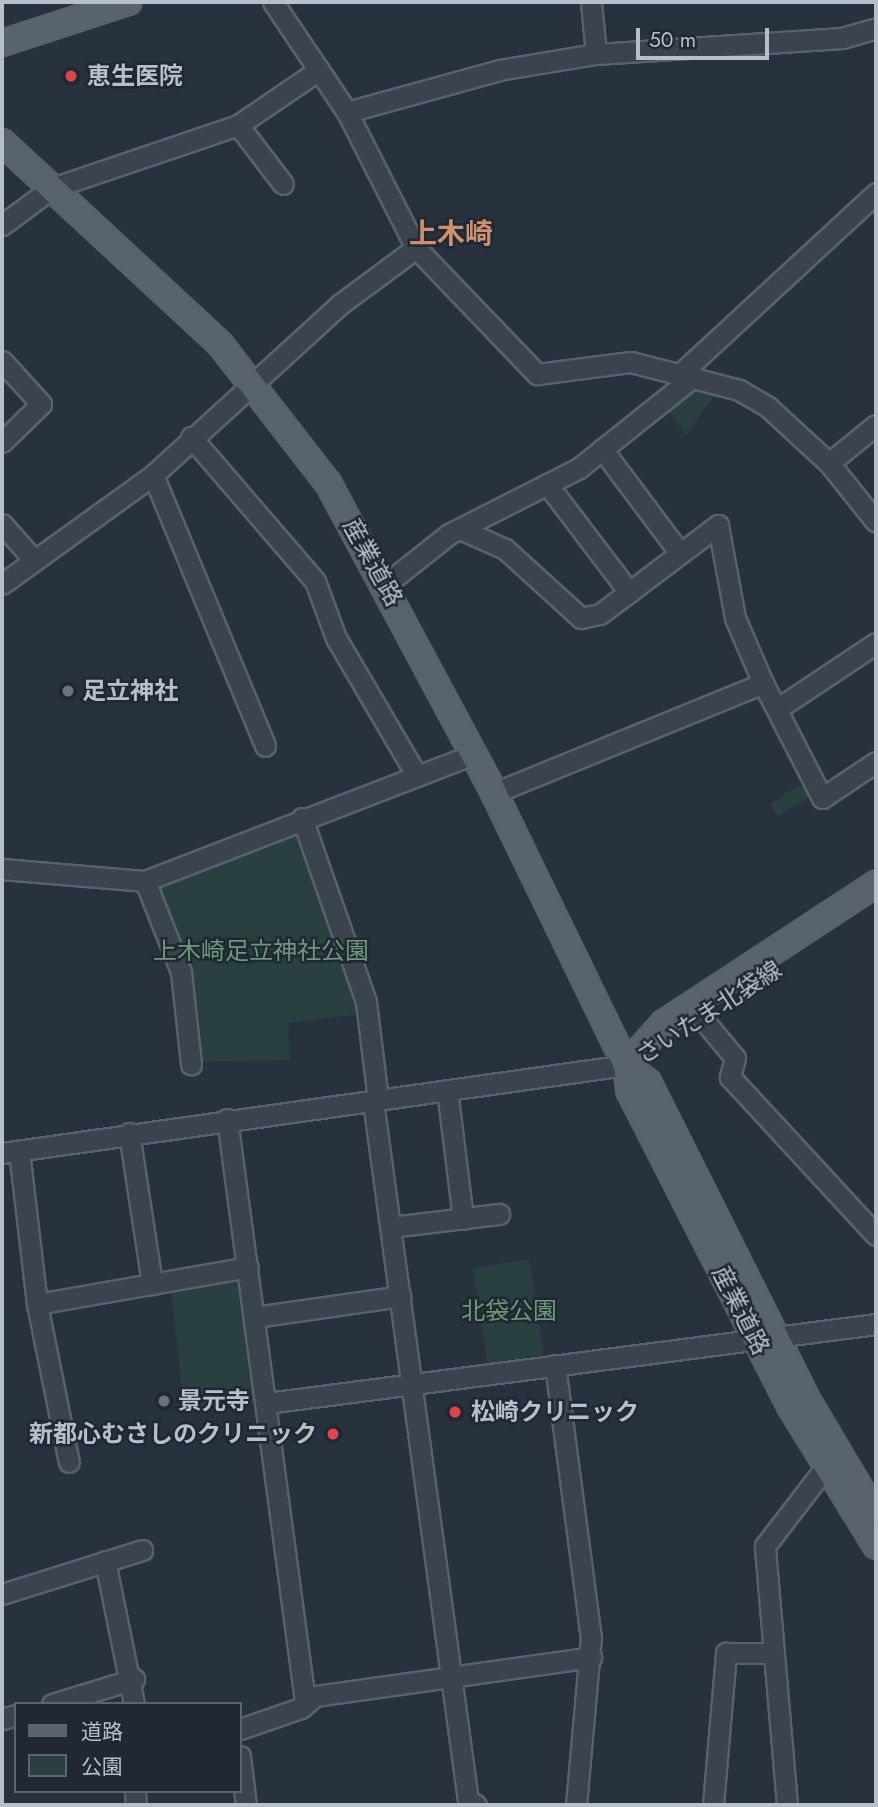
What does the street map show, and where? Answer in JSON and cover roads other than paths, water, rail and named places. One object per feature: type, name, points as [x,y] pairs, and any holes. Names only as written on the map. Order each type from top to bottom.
[{"type":"main road","points":[[2,43],[128,2]]},
{"type":"main road","name":"産業道路","points":[[2,142],[256,384],[328,483],[386,584],[494,793],[626,1065],[648,1082],[824,1469],[876,1546]]},
{"type":"main road","name":"さいたま北袋線","points":[[626,1065],[664,1023],[876,884]]},
{"type":"main road","name":"さいたま北袋線","points":[[626,1065],[876,904]]},
{"type":"main road","name":"産業道路","points":[[765,1339],[876,1516]]},
{"type":"street","points":[[274,2],[347,113],[416,248],[537,374],[631,362],[686,375],[768,407],[829,463],[876,522]]},
{"type":"street","points":[[592,2],[596,54]]},
{"type":"street","points":[[347,113],[499,71],[596,54],[842,38],[876,28]]},
{"type":"street","points":[[2,225],[52,188],[239,125],[319,70]]},
{"type":"street","points":[[239,125],[283,184]]},
{"type":"street","points":[[386,584],[460,529],[547,484],[602,449],[686,375],[876,193]]},
{"type":"street","points":[[2,584],[153,475],[191,437],[256,384],[339,305],[416,248]]},
{"type":"street","points":[[2,361],[41,404],[2,442]]},
{"type":"street","points":[[829,463],[876,425]]},
{"type":"street","points":[[191,437],[314,581],[336,638],[417,776]]},
{"type":"street","points":[[602,449],[679,552]]},
{"type":"street","points":[[153,475],[265,746]]},
{"type":"street","points":[[547,484],[629,592]]},
{"type":"street","points":[[2,524],[34,560]]},
{"type":"street","points":[[460,529],[505,549],[581,618],[600,614],[718,524],[735,618],[763,682],[822,798],[876,762]]},
{"type":"street","points":[[777,709],[876,643]]},
{"type":"street","points":[[494,793],[763,682]]},
{"type":"street","points":[[2,869],[145,881],[302,818],[474,754]]},
{"type":"street","points":[[302,818],[366,1002],[391,1227],[450,1677],[468,1801],[476,1805]]},
{"type":"street","points":[[145,881],[181,972],[191,1064]]},
{"type":"street","points":[[701,1017],[735,1058],[730,1077],[876,1235]]},
{"type":"street","points":[[69,1462],[10,1152],[227,1119],[376,1101],[626,1065]]},
{"type":"street","points":[[447,1090],[463,1219]]},
{"type":"street","points":[[227,1119],[305,1701]]},
{"type":"street","points":[[129,1133],[152,1284]]},
{"type":"street","points":[[391,1227],[499,1214]]},
{"type":"street","points":[[37,1304],[248,1267]]},
{"type":"street","points":[[255,1317],[400,1296]]},
{"type":"street","points":[[267,1403],[411,1382],[876,1324]]},
{"type":"street","points":[[555,1365],[591,1657],[576,1805]]},
{"type":"street","points":[[787,1805],[769,1653],[765,1546],[824,1469]]},
{"type":"street","points":[[2,1594],[142,1550]]},
{"type":"street","points":[[105,1561],[134,1679],[134,1702]]},
{"type":"street","points":[[713,1805],[726,1653],[769,1653]]},
{"type":"street","points":[[242,1728],[305,1701],[591,1657]]},
{"type":"street","points":[[59,1702],[134,1679]]},
{"type":"street","points":[[242,1772],[246,1805]]},
{"type":"place","name":"恵生医院","points":[[71,76]]},
{"type":"place","name":"足立神社","points":[[68,691]]},
{"type":"place","name":"景元寺","points":[[164,1401]]},
{"type":"place","name":"松崎クリニック","points":[[455,1412]]},
{"type":"place","name":"新都心むさしのクリニック","points":[[333,1434]]},
{"type":"district","name":"上木崎","points":[[451,234]]},
{"type":"park label","name":"上木崎足立神社公園","points":[[261,951]]},
{"type":"park label","name":"北袋公園","points":[[509,1311]]}]
